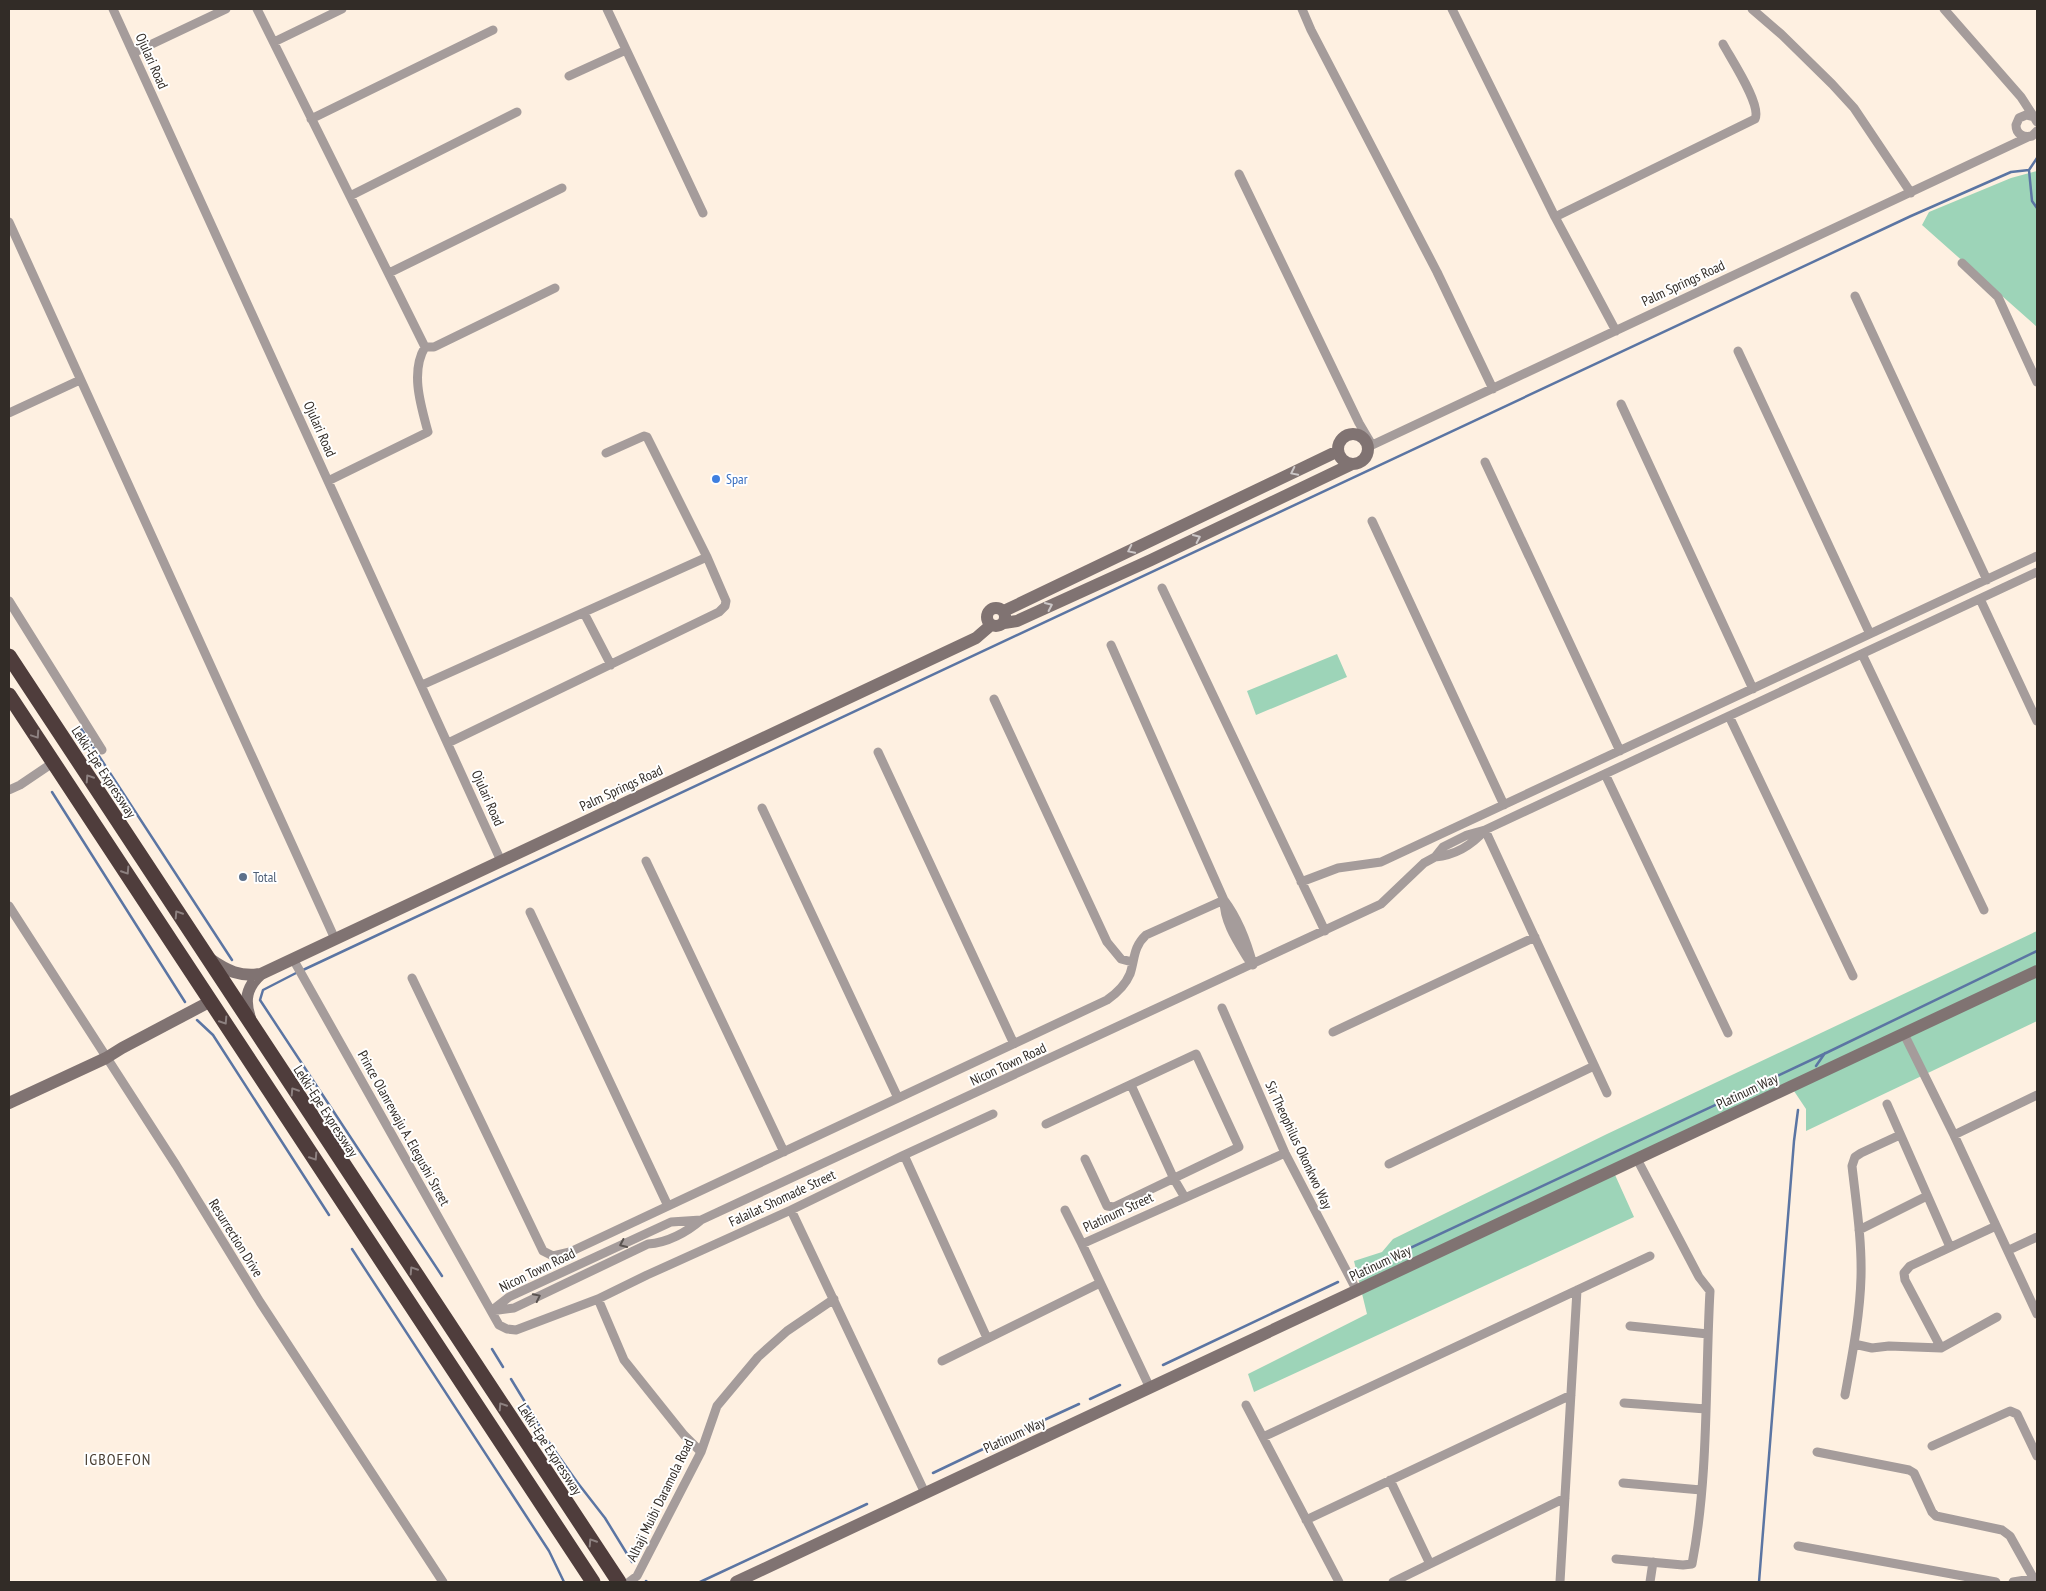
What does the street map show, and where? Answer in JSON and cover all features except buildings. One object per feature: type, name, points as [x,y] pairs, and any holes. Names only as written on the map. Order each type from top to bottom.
[{"type":"highway","name":"Lekki-Epe Expressway","points":[[9,656],[204,955],[619,1582]]},
{"type":"highway","points":[[9,695],[593,1582]]},
{"type":"street","name":"Ojulari Road","points":[[114,9],[501,861]]},
{"type":"street","points":[[133,53],[226,9]]},
{"type":"street","points":[[257,9],[425,347]]},
{"type":"street","points":[[274,42],[342,9]]},
{"type":"street","points":[[607,9],[703,213]]},
{"type":"street","points":[[1302,9],[1437,272],[1493,389]]},
{"type":"street","points":[[1452,9],[1555,217],[1616,331]]},
{"type":"street","points":[[1752,9],[1781,34],[1854,108],[1911,192]]},
{"type":"street","points":[[1944,9],[2020,97],[2035,119]]},
{"type":"street","points":[[311,119],[493,30]]},
{"type":"street","points":[[1555,217],[1755,119],[1757,115],[1756,107],[1723,44]]},
{"type":"street","points":[[569,76],[626,50]]},
{"type":"street","points":[[2010,144],[2019,118],[2020,97]]},
{"type":"street","points":[[350,196],[517,112]]},
{"type":"street","points":[[2019,118],[2026,114],[2035,119]]},
{"type":"street","points":[[2016,129],[2020,135],[2034,134]]},
{"type":"street","name":"Palm Springs Road","points":[[1370,446],[2034,134]]},
{"type":"street","points":[[999,620],[1018,621],[1352,464],[1357,464],[1365,458],[1370,446],[1239,174]]},
{"type":"street","points":[[389,273],[562,188]]},
{"type":"street","points":[[9,222],[335,939]]},
{"type":"street","points":[[1962,263],[1998,297],[2037,382]]},
{"type":"street","points":[[425,347],[434,347],[555,288]]},
{"type":"street","points":[[1855,296],[1987,580]]},
{"type":"street","points":[[328,481],[428,432],[420,399],[418,362],[425,347]]},
{"type":"street","points":[[1738,351],[1870,634]]},
{"type":"street","points":[[9,412],[80,380]]},
{"type":"street","points":[[1621,404],[1753,689]]},
{"type":"street","points":[[1352,464],[1342,460],[1338,451],[1339,442],[1351,434],[1364,438],[1370,446]]},
{"type":"street","points":[[448,743],[719,612],[725,606],[726,601],[708,557],[647,437],[644,436],[606,453]]},
{"type":"street","points":[[999,620],[1338,451]]},
{"type":"street","points":[[1484,462],[1620,751]]},
{"type":"street","points":[[1372,521],[1504,805]]},
{"type":"street","points":[[1301,882],[1338,868],[1381,862],[2037,556]]},
{"type":"street","points":[[422,686],[708,557]]},
{"type":"street","name":"Nicon Town Road","points":[[491,1311],[514,1308],[648,1244],[659,1243],[692,1228],[702,1220],[1325,931],[1381,904],[1424,864],[1435,857],[1443,847],[1467,835],[1485,830],[2037,572]]},
{"type":"street","points":[[1162,588],[1325,931]]},
{"type":"street","points":[[1980,599],[2037,721]]},
{"type":"street","points":[[9,601],[102,750]]},
{"type":"street","points":[[584,613],[611,665]]},
{"type":"street","name":"Palm Springs Road","points":[[204,955],[225,970],[238,975],[248,976],[261,974],[295,962],[335,939],[976,638],[999,620]]},
{"type":"street","points":[[1111,645],[1224,900],[1224,913],[1239,944],[1253,965]]},
{"type":"street","points":[[1862,654],[1984,910]]},
{"type":"street","points":[[994,699],[1107,942],[1121,959],[1132,962]]},
{"type":"street","points":[[1729,716],[1853,976]]},
{"type":"street","points":[[878,752],[1014,1044]]},
{"type":"street","points":[[9,790],[20,785],[54,762]]},
{"type":"street","points":[[1605,774],[1728,1033]]},
{"type":"street","points":[[762,808],[898,1098]]},
{"type":"street","points":[[1485,830],[1607,1093]]},
{"type":"street","points":[[646,861],[784,1152]]},
{"type":"street","points":[[412,978],[543,1251],[553,1256],[570,1252],[1014,1044],[1114,995],[1130,973],[1135,950],[1139,942],[1146,936],[1224,900]]},
{"type":"street","name":"Resurrection Drive","points":[[9,906],[260,1302],[443,1582]]},
{"type":"street","points":[[530,912],[668,1206]]},
{"type":"street","points":[[1333,1032],[1535,938]]},
{"type":"street","name":"Prince Olanrewaju A. Elegushi Street","points":[[295,962],[491,1311]]},
{"type":"street","name":"Platinum Way","points":[[736,1582],[2037,972]]},
{"type":"street","name":"Palm Springs Road","points":[[255,1032],[246,999],[248,989],[261,974]]},
{"type":"street","points":[[9,1104],[106,1058],[211,1002]]},
{"type":"street","name":"Sir Theophilus Okonkwo Way","points":[[1222,1008],[1285,1153],[1357,1291]]},
{"type":"street","points":[[1904,1034],[2009,1250],[2037,1314]]},
{"type":"street","points":[[1046,1124],[1196,1054],[1239,1147],[1114,1206],[1107,1206],[1086,1159]]},
{"type":"street","points":[[1390,1164],[1594,1066]]},
{"type":"street","points":[[1131,1085],[1174,1179],[1184,1196]]},
{"type":"street","points":[[1954,1135],[2037,1094]]},
{"type":"street","points":[[1887,1104],[1950,1247]]},
{"type":"street","name":"Falailat Shomade Street","points":[[491,1311],[499,1325],[507,1329],[516,1330],[598,1300],[647,1275],[791,1210],[993,1114]]},
{"type":"street","points":[[1845,1395],[1854,1344],[1861,1277],[1859,1230],[1852,1166],[1855,1158],[1861,1153],[1900,1135]]},
{"type":"street","name":"Platinum Street","points":[[1150,1388],[1082,1244],[1184,1196],[1285,1153]]},
{"type":"street","points":[[904,1155],[987,1338]]},
{"type":"street","points":[[1616,1559],[1683,1565],[1692,1564],[1696,1540],[1706,1409],[1710,1291],[1699,1277],[1637,1159]]},
{"type":"street","points":[[1859,1230],[1928,1196]]},
{"type":"street","points":[[791,1210],[925,1494]]},
{"type":"street","points":[[1065,1210],[1082,1244]]},
{"type":"street","name":"Nicon Town Road","points":[[491,1311],[509,1297],[671,1222],[702,1220]]},
{"type":"street","points":[[671,1222],[678,1234]]},
{"type":"street","points":[[1941,1348],[1905,1280],[1904,1273],[1910,1266],[1996,1226]]},
{"type":"street","points":[[644,1235],[648,1244]]},
{"type":"street","points":[[2009,1250],[2037,1237]]},
{"type":"street","points":[[1263,1437],[1650,1256]]},
{"type":"street","points":[[942,1361],[1100,1283]]},
{"type":"street","points":[[1560,1582],[1577,1290]]},
{"type":"street","name":"Alhaji Muibi Daramola Road","points":[[629,1582],[637,1576],[701,1452],[717,1406],[758,1357],[787,1331],[834,1299]]},
{"type":"street","points":[[598,1300],[624,1360],[684,1435],[701,1452]]},
{"type":"street","points":[[1854,1344],[1872,1348],[1889,1346],[1941,1348],[1997,1317]]},
{"type":"street","points":[[1630,1326],[1708,1334]]},
{"type":"street","points":[[1306,1520],[1571,1395]]},
{"type":"street","points":[[1624,1404],[1706,1409]]},
{"type":"street","points":[[1246,1405],[1339,1582]]},
{"type":"street","points":[[1932,1446],[2013,1411],[2017,1414],[2037,1456]]},
{"type":"street","points":[[1817,1452],[1909,1470],[1914,1473],[1932,1512],[1936,1516],[2002,1530],[2010,1536],[2035,1578],[2013,1582]]},
{"type":"street","points":[[1390,1480],[1430,1564]]},
{"type":"street","points":[[1623,1484],[1700,1490]]},
{"type":"street","points":[[1393,1582],[1565,1498]]},
{"type":"street","points":[[1798,1546],[1996,1582]]},
{"type":"street","points":[[1650,1582],[1653,1562]]},
{"type":"green space","points":[[2037,171],[2037,327],[1922,225],[1929,212],[2011,178]]},
{"type":"green space","points":[[1337,654],[1347,677],[1256,715],[1247,691]]},
{"type":"green space","points":[[2037,931],[2037,1021],[1806,1131],[1806,1109],[1788,1082],[1611,1166],[1634,1217],[1254,1392],[1248,1374],[1367,1314],[1354,1261],[1382,1252],[1393,1239],[1607,1134]]},
{"type":"waterway","points":[[303,970],[1911,216],[2011,172],[2029,170],[2037,158]]},
{"type":"waterway","points":[[2029,170],[2032,201],[2037,208]]},
{"type":"waterway","points":[[80,727],[232,960]]},
{"type":"waterway","points":[[52,792],[185,1002]]},
{"type":"waterway","points":[[1357,1273],[1826,1053],[2037,951]]},
{"type":"waterway","points":[[298,972],[263,990],[260,1000],[442,1276]]},
{"type":"waterway","points":[[197,1020],[213,1035],[329,1215]]},
{"type":"waterway","points":[[1816,1066],[1825,1053]]},
{"type":"waterway","points":[[1759,1582],[1798,1110]]},
{"type":"waterway","points":[[352,1249],[549,1551],[564,1582]]},
{"type":"waterway","points":[[1163,1365],[1338,1282]]},
{"type":"waterway","points":[[492,1349],[503,1367]]},
{"type":"waterway","points":[[511,1379],[542,1430]]},
{"type":"waterway","points":[[1090,1399],[1120,1385]]},
{"type":"waterway","points":[[1042,1421],[1079,1404]]},
{"type":"waterway","points":[[1014,1435],[1031,1427]]},
{"type":"waterway","points":[[933,1473],[1002,1440]]},
{"type":"waterway","points":[[548,1441],[605,1518],[632,1562]]},
{"type":"waterway","points":[[700,1582],[867,1504]]},
{"type":"place","name":"Spar","points":[[716,479]]},
{"type":"place","name":"Total","points":[[243,877]]},
{"type":"district","name":"IGBOEFON","points":[[118,1459]]}]
